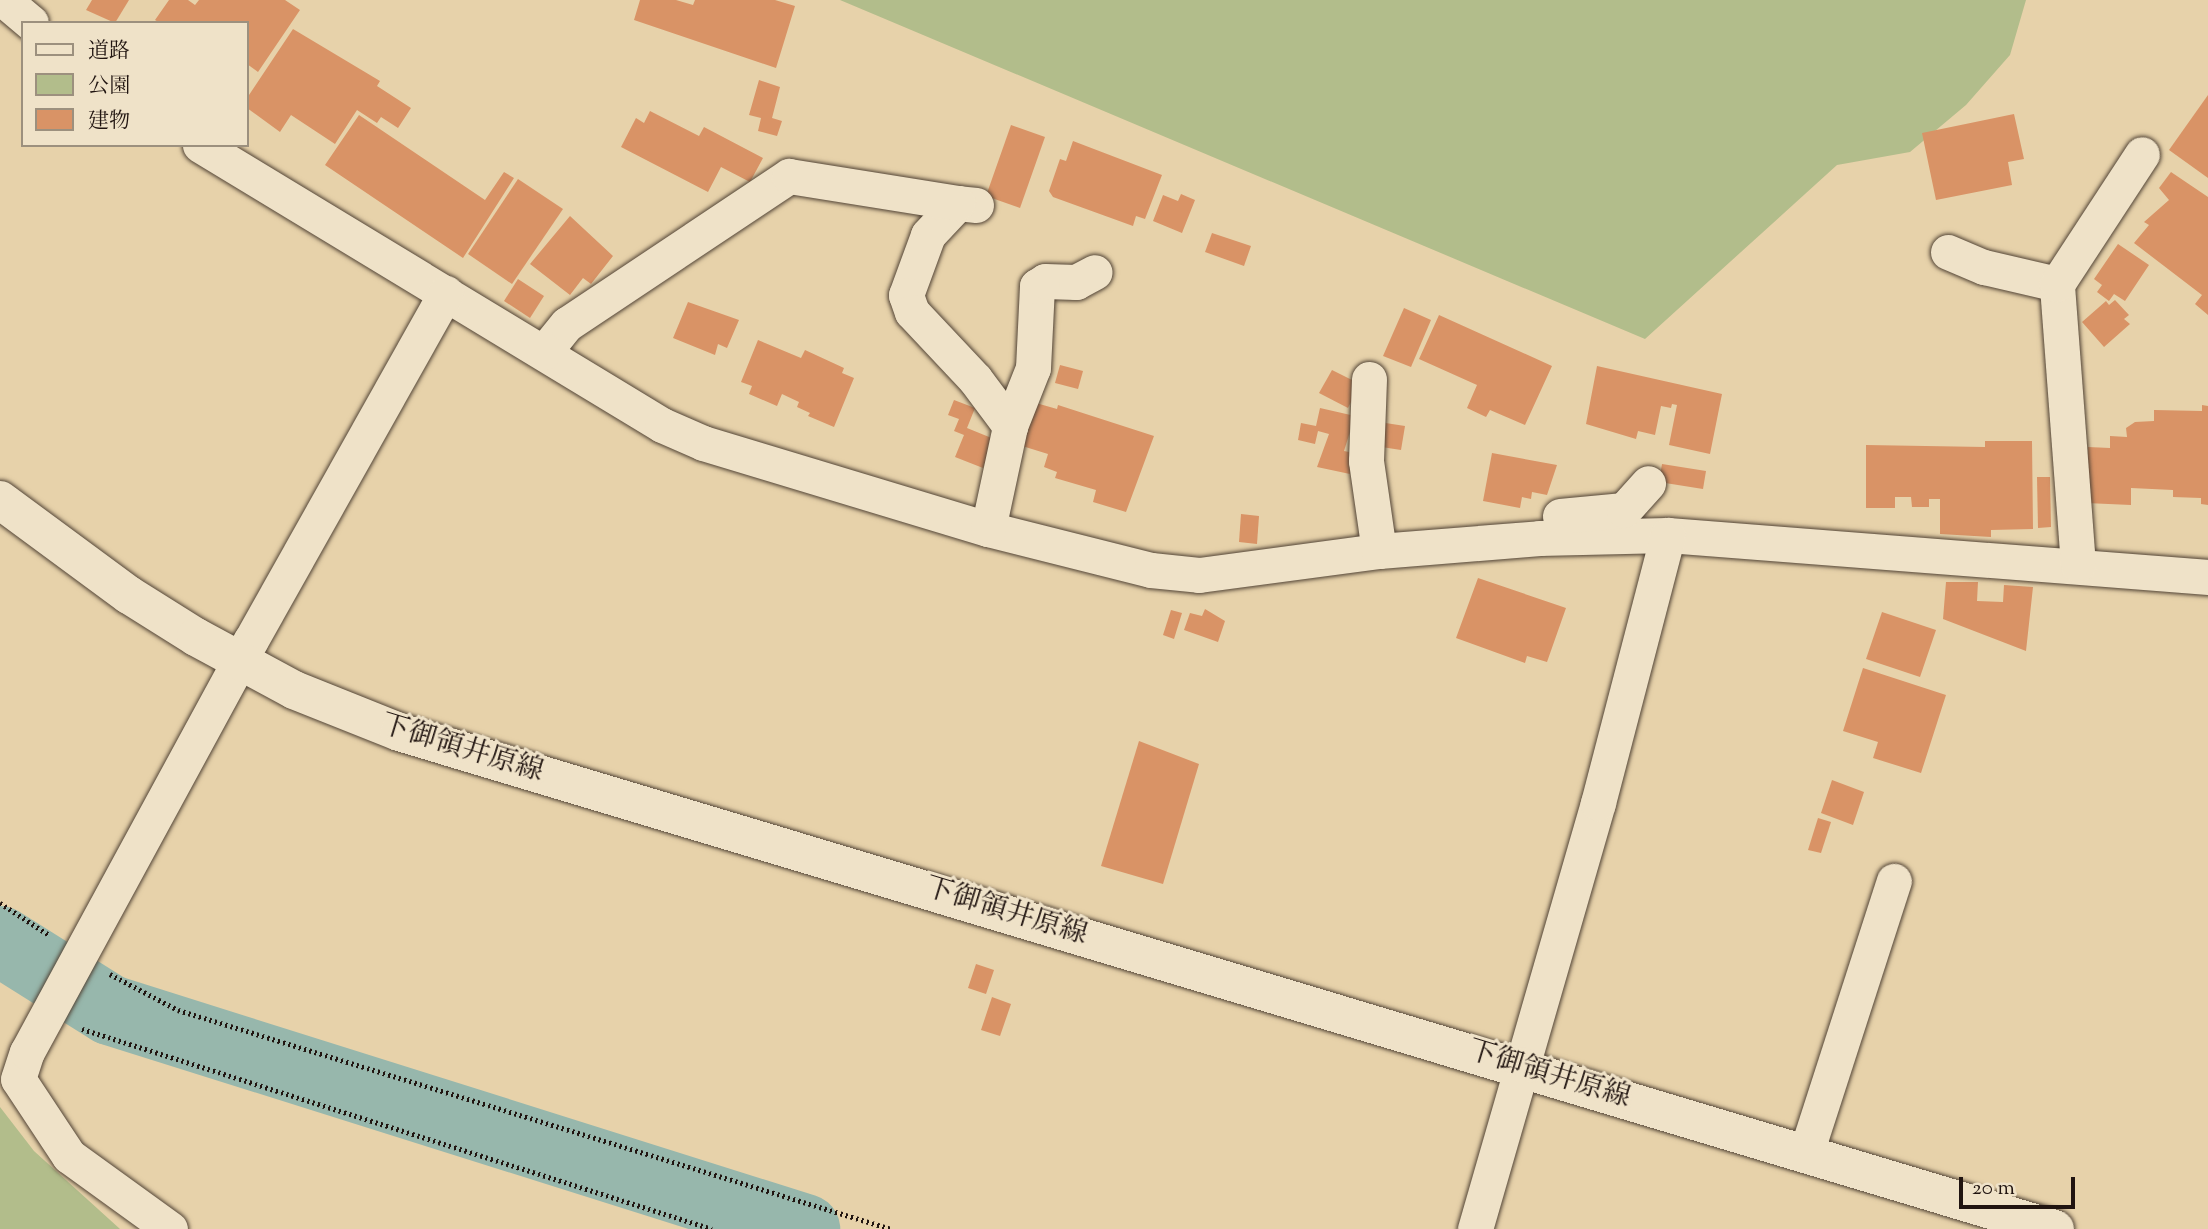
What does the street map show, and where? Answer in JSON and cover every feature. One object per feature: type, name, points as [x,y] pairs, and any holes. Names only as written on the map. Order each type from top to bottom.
[{"type":"main road","name":"下御領井原線","points":[[0,500],[130,595],[294,690],[399,733],[1522,1067],[2055,1229]]},
{"type":"street","points":[[4,0],[29,21]]},
{"type":"street","points":[[203,147],[662,425],[703,443],[988,529],[1151,570],[1199,575],[1379,551],[1539,538],[1668,535],[2208,577]]},
{"type":"street","points":[[2078,565],[2057,284],[2142,154]]},
{"type":"street","points":[[544,352],[567,324],[789,176],[968,204],[928,235],[906,295],[912,312],[975,379],[1010,426]]},
{"type":"street","points":[[1948,252],[1984,267],[2057,284]]},
{"type":"street","points":[[988,529],[1010,426],[1033,368],[1037,286],[1045,281],[1076,282],[1095,272]]},
{"type":"street","points":[[170,1229],[69,1156],[18,1079],[51,1010],[241,659],[446,293]]},
{"type":"street","points":[[1369,379],[1366,461],[1379,551]]},
{"type":"street","points":[[1539,538],[1547,520],[1558,516],[1624,510],[1648,483]]},
{"type":"street","points":[[1475,1229],[1668,535]]},
{"type":"street","points":[[1806,1153],[1894,881]]},
{"type":"path","points":[[0,903],[79,959],[178,1010],[891,1229]]},
{"type":"path","points":[[51,1010],[712,1229]]},
{"type":"green space","points":[[840,0],[2026,0],[2010,55],[1966,105],[1910,152],[1837,165],[1645,339]]},
{"type":"green space","points":[[0,1107],[34,1151],[120,1229],[0,1229]]},
{"type":"building","points":[[92,0],[129,0],[116,21],[86,10]]},
{"type":"building","points":[[169,0],[188,0],[195,5],[199,0],[285,0],[300,10],[258,72],[248,65],[248,21],[155,20]]},
{"type":"building","points":[[640,0],[676,0],[693,5],[695,0],[775,0],[795,6],[776,68],[634,20]]},
{"type":"building","points":[[293,29],[380,81],[377,86],[411,108],[398,128],[381,117],[377,123],[357,110],[335,144],[291,115],[280,132],[248,109],[248,96]]},
{"type":"building","points":[[759,80],[780,87],[772,118],[782,121],[777,136],[758,131],[761,118],[749,115]]},
{"type":"building","points":[[2208,95],[2208,178],[2169,150]]},
{"type":"building","points":[[650,111],[699,136],[704,127],[763,158],[750,182],[721,167],[708,192],[621,147],[636,118],[644,123]]},
{"type":"building","points":[[2014,114],[2024,159],[2008,162],[2012,185],[1936,200],[1922,133]]},
{"type":"building","points":[[359,115],[485,200],[504,172],[514,178],[463,258],[325,165]]},
{"type":"building","points":[[1011,125],[1045,137],[1020,208],[986,196]]},
{"type":"building","points":[[1073,141],[1162,175],[1145,219],[1136,216],[1133,226],[1053,197],[1049,191],[1060,159],[1066,161]]},
{"type":"building","points":[[2171,172],[2208,197],[2208,315],[2195,304],[2202,295],[2134,243],[2149,225],[2144,222],[2169,200],[2159,188]]},
{"type":"building","points":[[518,179],[563,209],[512,284],[468,254]]},
{"type":"building","points":[[1181,194],[1195,200],[1182,233],[1153,221],[1163,195],[1178,201]]},
{"type":"building","points":[[570,216],[613,256],[591,284],[583,278],[570,295],[530,264]]},
{"type":"building","points":[[1212,233],[1251,246],[1244,266],[1205,252]]},
{"type":"building","points":[[2118,244],[2149,265],[2125,301],[2114,294],[2109,301],[2097,292],[2102,285],[2094,279]]},
{"type":"building","points":[[518,279],[544,296],[530,318],[504,301]]},
{"type":"building","points":[[2115,300],[2129,315],[2124,319],[2130,324],[2104,347],[2082,322],[2106,301],[2109,305]]},
{"type":"building","points":[[688,302],[739,320],[727,348],[718,344],[715,355],[673,338]]},
{"type":"building","points":[[1404,308],[1431,320],[1411,367],[1383,356]]},
{"type":"building","points":[[1439,315],[1552,366],[1525,425],[1490,410],[1486,417],[1467,408],[1477,385],[1419,359]]},
{"type":"building","points":[[758,340],[801,358],[805,350],[844,368],[842,373],[854,378],[834,427],[808,416],[810,413],[797,407],[799,402],[782,394],[777,406],[749,394],[752,386],[741,382]]},
{"type":"building","points":[[1060,365],[1083,371],[1078,389],[1055,383]]},
{"type":"building","points":[[1597,366],[1722,394],[1710,454],[1669,445],[1677,405],[1672,404],[1671,408],[1661,406],[1655,435],[1638,431],[1636,439],[1586,424]]},
{"type":"building","points":[[1332,370],[1360,384],[1348,408],[1319,393]]},
{"type":"building","points":[[954,400],[975,408],[967,428],[994,439],[983,468],[955,457],[964,435],[954,431],[959,419],[948,415]]},
{"type":"building","points":[[1036,403],[1057,409],[1058,405],[1154,436],[1126,512],[1093,502],[1096,490],[1055,478],[1057,472],[1044,467],[1048,454],[1019,445]]},
{"type":"building","points":[[2202,405],[2208,406],[2208,505],[2201,504],[2201,498],[2173,497],[2173,490],[2131,488],[2131,505],[2086,503],[2088,447],[2110,448],[2110,436],[2127,437],[2126,428],[2135,422],[2154,421],[2154,410],[2202,411]]},
{"type":"building","points":[[1320,408],[1355,416],[1344,451],[1354,453],[1350,474],[1317,467],[1329,434],[1318,431],[1315,444],[1298,440],[1301,423],[1316,426]]},
{"type":"building","points":[[1379,422],[1405,426],[1401,450],[1375,446]]},
{"type":"building","points":[[1985,441],[2032,441],[2033,529],[1991,530],[1991,537],[1940,534],[1940,499],[1929,499],[1929,507],[1912,507],[1911,497],[1895,497],[1895,508],[1866,508],[1866,445],[1985,447]]},
{"type":"building","points":[[1492,453],[1557,465],[1547,495],[1532,492],[1531,499],[1522,497],[1520,508],[1483,501]]},
{"type":"building","points":[[1662,464],[1706,471],[1703,489],[1659,482]]},
{"type":"building","points":[[2037,477],[2050,477],[2051,527],[2038,528]]},
{"type":"building","points":[[1241,514],[1259,516],[1257,544],[1239,542]]},
{"type":"building","points":[[1478,578],[1566,608],[1547,662],[1527,656],[1525,663],[1456,638]]},
{"type":"building","points":[[1946,582],[1978,582],[1977,601],[2003,602],[2004,585],[2033,587],[2026,651],[1943,619]]},
{"type":"building","points":[[1205,609],[1225,621],[1218,642],[1184,630],[1190,613],[1202,616]]},
{"type":"building","points":[[1171,610],[1182,613],[1174,639],[1163,635]]},
{"type":"building","points":[[1882,612],[1936,630],[1920,677],[1866,659]]},
{"type":"building","points":[[1863,668],[1946,695],[1921,773],[1873,758],[1878,742],[1843,731]]},
{"type":"building","points":[[1139,741],[1199,764],[1163,884],[1101,866]]},
{"type":"building","points":[[1832,780],[1864,792],[1853,825],[1821,813]]},
{"type":"building","points":[[1818,818],[1831,822],[1821,853],[1808,850]]},
{"type":"building","points":[[976,964],[994,970],[986,994],[968,988]]},
{"type":"building","points":[[992,997],[1011,1004],[1000,1036],[981,1030]]},
{"type":"waterway","points":[[0,941],[110,1010],[805,1229]]}]
